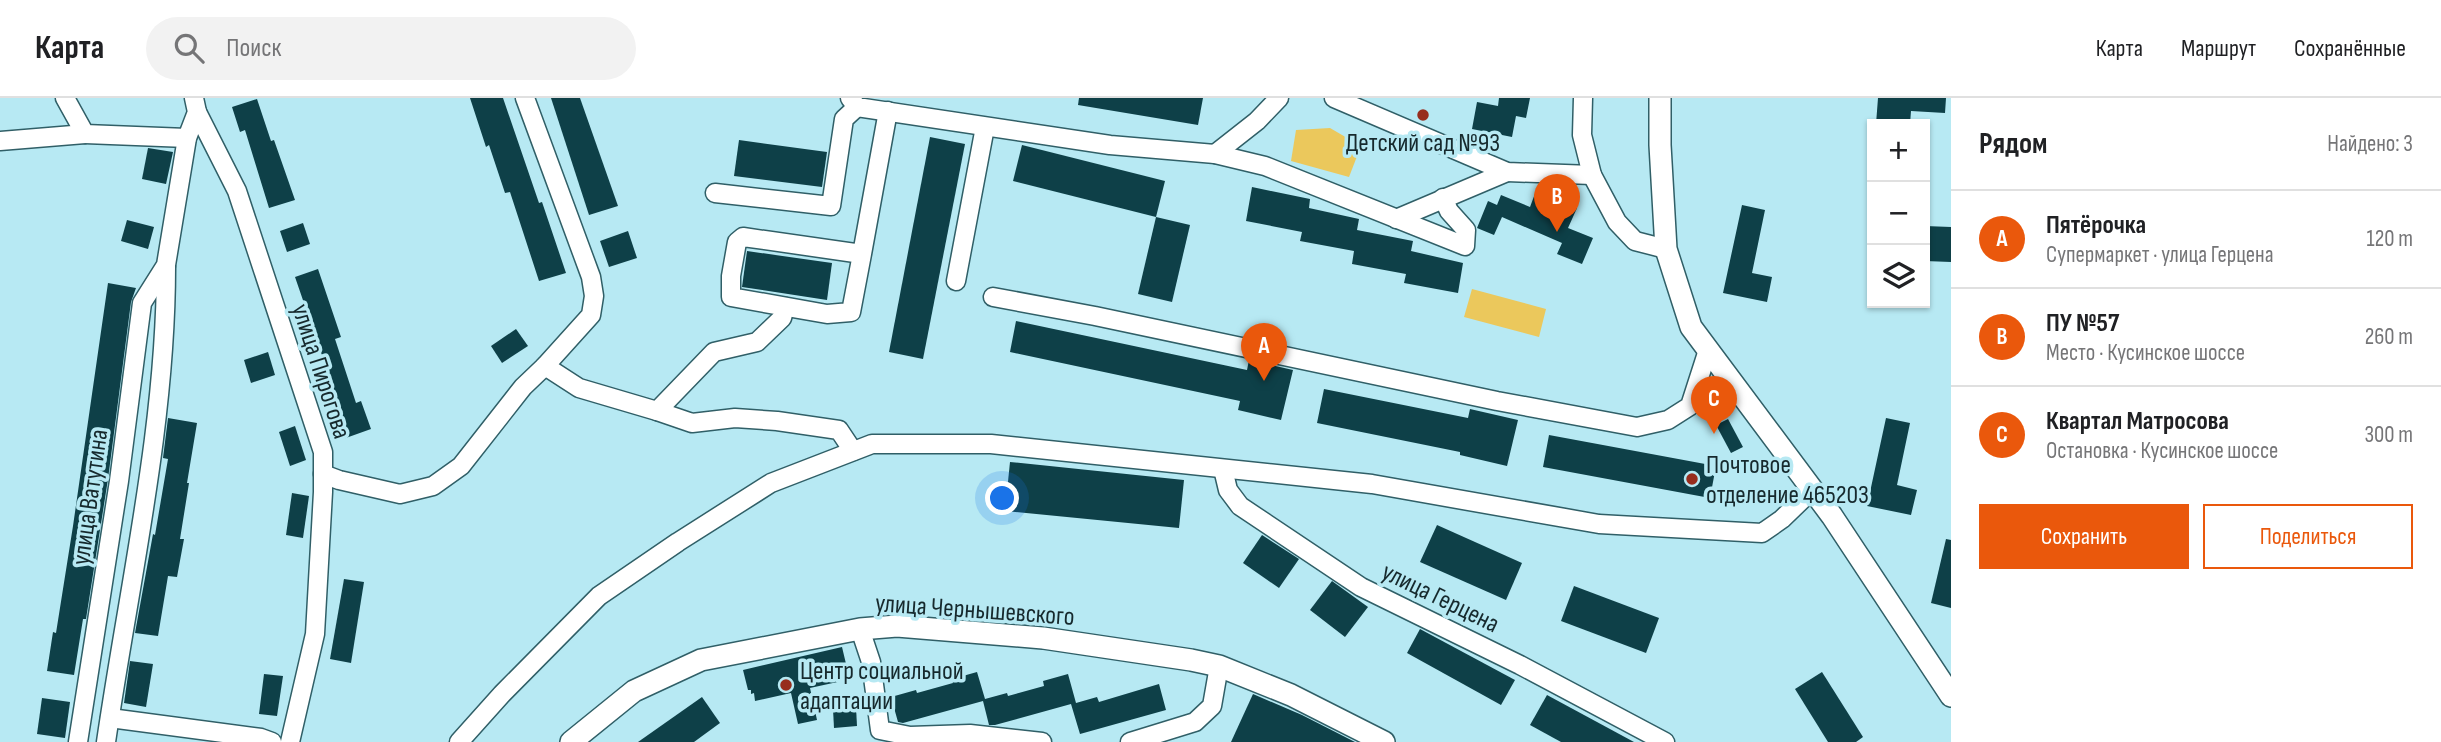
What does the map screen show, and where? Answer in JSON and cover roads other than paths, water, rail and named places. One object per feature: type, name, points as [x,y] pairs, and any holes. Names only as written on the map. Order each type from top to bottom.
[{"type":"main road","points":[[1660,98],[1666,249],[1690,327],[1812,490],[1951,696]]},
{"type":"main road","name":"улица Чернышевского","points":[[571,742],[634,691],[701,660],[860,629],[897,626],[1043,638],[1219,666],[1291,695],[1384,742]]},
{"type":"street","points":[[65,98],[85,134]]},
{"type":"street","points":[[323,474],[400,494],[433,486],[461,466],[523,387],[591,315],[594,296],[592,277],[525,98]]},
{"type":"street","points":[[1215,154],[1257,121],[1279,98]]},
{"type":"street","points":[[1334,98],[1507,172],[1592,175]]},
{"type":"street","points":[[1583,98],[1582,135],[1592,175],[1617,222],[1635,241],[1666,249]]},
{"type":"street","points":[[715,193],[831,206],[844,119],[853,103],[985,127],[1110,145],[1215,154],[1265,166],[1465,246],[1466,230],[1449,211],[1443,198]]},
{"type":"street","name":"улица Ватутина","points":[[106,742],[147,486],[162,373],[166,265],[187,138],[196,105]]},
{"type":"street","name":"улица Пирогова","points":[[196,105],[237,191],[323,452],[315,634],[289,742]]},
{"type":"street","points":[[862,254],[744,237],[737,242],[731,276],[731,297],[827,314],[851,312],[862,254],[888,111]]},
{"type":"street","points":[[956,281],[985,127]]},
{"type":"street","points":[[0,141],[85,134],[187,138]]},
{"type":"street","points":[[1396,219],[1507,172]]},
{"type":"street","name":"улица Ватутина","points":[[78,742],[119,481],[142,303],[166,265]]},
{"type":"street","points":[[993,297],[1497,401],[1637,427],[1668,419],[1690,406],[1708,350]]},
{"type":"street","points":[[657,411],[714,352],[757,342],[782,318],[785,307]]},
{"type":"street","points":[[545,366],[579,388],[692,423],[735,418],[839,430],[853,451]]},
{"type":"street","points":[[458,742],[599,596],[771,483],[872,444],[991,444],[1372,484],[1599,524],[1762,533],[1782,519],[1812,490]]},
{"type":"street","name":"улица Герцена","points":[[1223,469],[1228,490],[1240,506],[1361,587],[1520,665],[1665,742]]},
{"type":"street","points":[[101,596],[118,664]]},
{"type":"street","points":[[860,629],[871,662],[880,730],[910,736],[970,734],[1042,742]]},
{"type":"street","points":[[1130,742],[1195,722],[1212,706],[1219,666]]},
{"type":"street","points":[[110,718],[261,738],[272,742]]},
{"type":"place","name":"Детский сад №93","points":[[1423,115]]},
{"type":"place","name":"ПУ №57","points":[[1557,232]]},
{"type":"place","name":"Пятёрочка","points":[[1264,381]]},
{"type":"place","name":"Квартал Матросова","points":[[1714,434]]},
{"type":"place","name":"Почтовое отделение 465203","points":[[1692,479]]},
{"type":"place","name":"Центр социальной адаптации","points":[[786,685]]}]
